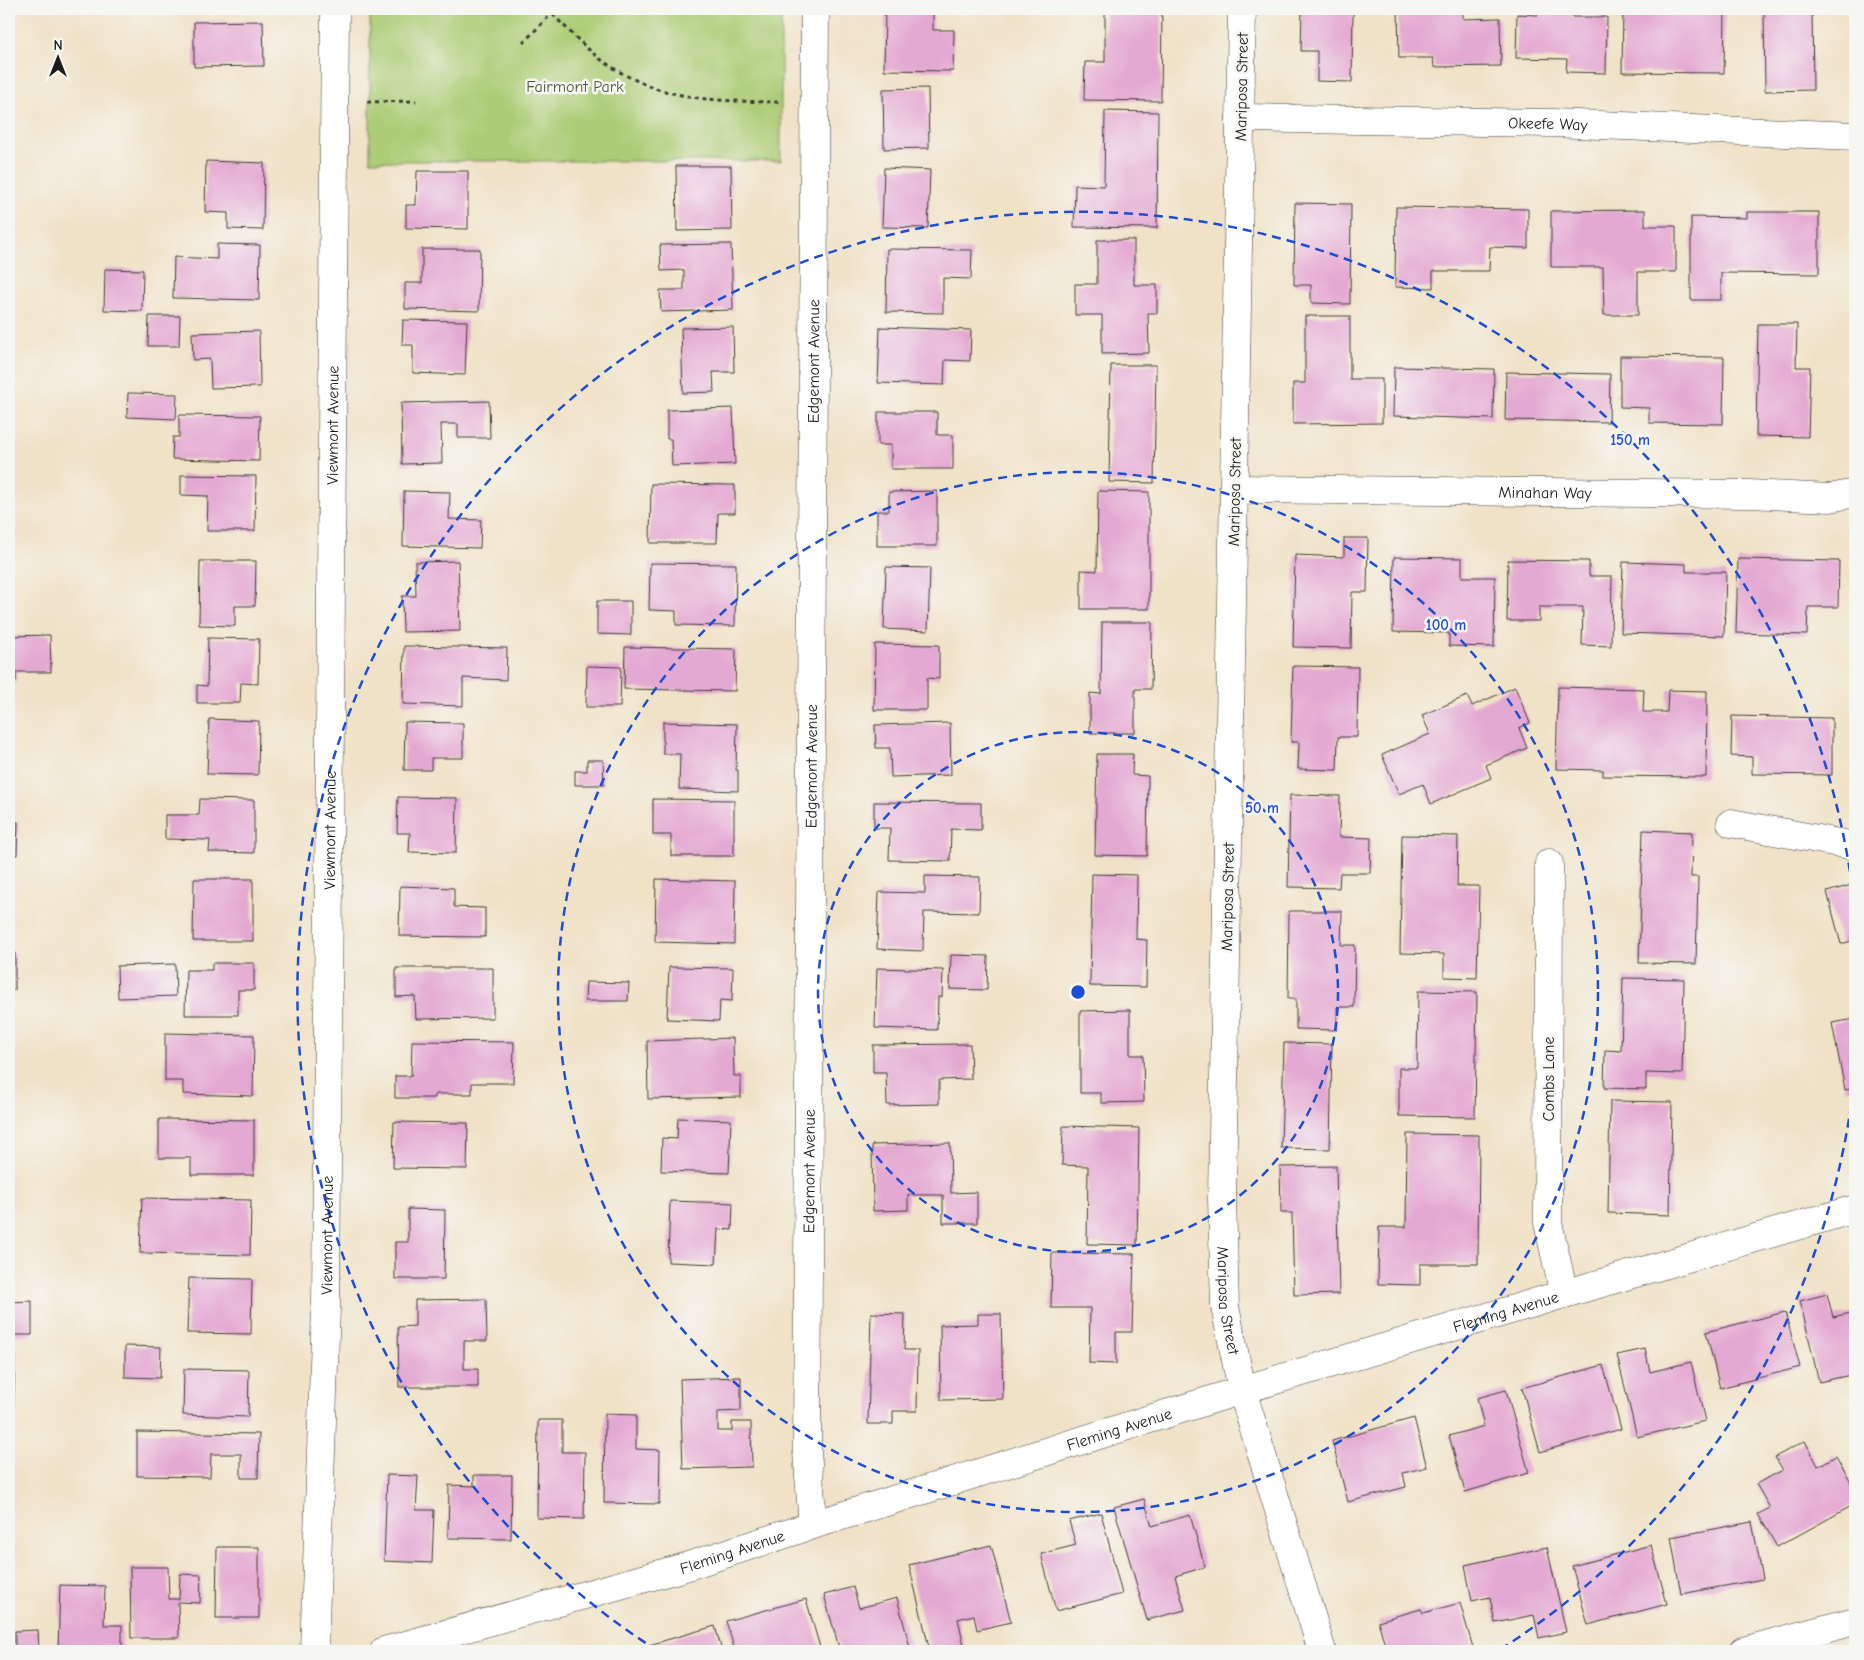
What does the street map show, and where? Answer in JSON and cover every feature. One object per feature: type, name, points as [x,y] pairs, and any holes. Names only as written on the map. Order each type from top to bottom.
[{"type":"street","name":"Viewmont Avenue","points":[[314,1651],[326,1307],[335,9]]},
{"type":"street","name":"Edgemont Avenue","points":[[813,1525],[807,1451],[815,9]]},
{"type":"street","name":"Mariposa Street","points":[[1242,9],[1222,1198],[1225,1307],[1242,1390],[1322,1651]]},
{"type":"street","name":"Okeefe Way","points":[[1240,118],[1553,123],[1855,136]]},
{"type":"street","name":"Minahan Way","points":[[1234,489],[1749,494],[1830,498],[1855,493]]},
{"type":"street","points":[[1731,824],[1855,846]]},
{"type":"street","name":"Combs Lane","points":[[1549,863],[1548,1223],[1564,1294]]},
{"type":"street","name":"Fleming Avenue","points":[[384,1651],[685,1567],[1242,1390],[1855,1209]]},
{"type":"street","points":[[1743,1651],[1855,1621]]},
{"type":"path","points":[[547,9],[574,36],[606,63],[635,81],[670,94],[705,100],[814,103]]},
{"type":"path","points":[[523,43],[552,13]]},
{"type":"path","points":[[333,102],[416,101]]},
{"type":"green space","name":"Fairmont Park","points":[[370,9],[781,10],[781,161],[370,161]]},
{"type":"building","points":[[885,9],[933,10],[933,30],[954,30],[953,71],[884,70]]},
{"type":"building","points":[[1105,9],[1162,9],[1161,101],[1084,100],[1085,62],[1105,62]]},
{"type":"building","points":[[1302,9],[1353,9],[1352,82],[1317,81],[1317,51],[1301,51]]},
{"type":"building","points":[[1398,9],[1463,9],[1463,19],[1500,18],[1501,66],[1434,67],[1433,58],[1399,58]]},
{"type":"building","points":[[1538,9],[1573,9],[1572,17],[1607,17],[1606,73],[1566,72],[1567,59],[1516,58],[1517,14],[1538,15]]},
{"type":"building","points":[[1623,9],[1725,9],[1724,73],[1622,72]]},
{"type":"building","points":[[1764,9],[1812,9],[1813,90],[1765,91]]},
{"type":"building","points":[[263,21],[264,66],[194,67],[194,22]]},
{"type":"building","points":[[928,88],[929,148],[884,149],[883,89]]},
{"type":"building","points":[[1105,111],[1158,112],[1157,228],[1074,227],[1075,185],[1104,186]]},
{"type":"building","points":[[206,161],[264,163],[263,230],[228,229],[228,213],[205,212]]},
{"type":"building","points":[[676,166],[731,166],[732,230],[677,231]]},
{"type":"building","points":[[884,168],[930,170],[928,228],[882,227]]},
{"type":"building","points":[[417,171],[468,171],[468,229],[406,228],[406,205],[416,205]]},
{"type":"building","points":[[1295,203],[1351,204],[1350,304],[1311,303],[1311,285],[1294,285]]},
{"type":"building","points":[[1396,207],[1528,209],[1528,248],[1490,247],[1489,271],[1433,271],[1433,288],[1395,287]]},
{"type":"building","points":[[1645,210],[1645,226],[1676,226],[1676,272],[1638,272],[1638,315],[1604,315],[1603,267],[1551,267],[1551,211]]},
{"type":"building","points":[[1747,212],[1819,212],[1819,274],[1721,273],[1721,300],[1691,300],[1691,217],[1747,218]]},
{"type":"building","points":[[1097,240],[1134,240],[1134,285],[1157,285],[1157,313],[1148,313],[1149,353],[1102,354],[1102,315],[1075,315],[1075,284],[1097,284]]},
{"type":"building","points":[[217,244],[260,245],[259,300],[173,298],[174,257],[217,259]]},
{"type":"building","points":[[731,244],[733,310],[661,312],[660,290],[684,290],[684,270],[661,271],[660,245]]},
{"type":"building","points":[[422,249],[480,249],[479,311],[405,309],[405,283],[422,283]]},
{"type":"building","points":[[887,249],[972,250],[971,279],[943,278],[943,313],[886,312]]},
{"type":"building","points":[[105,269],[143,270],[142,311],[104,310]]},
{"type":"building","points":[[149,316],[180,316],[179,346],[148,346]]},
{"type":"building","points":[[1305,316],[1350,316],[1350,379],[1382,379],[1382,423],[1293,424],[1293,383],[1305,383]]},
{"type":"building","points":[[403,320],[467,321],[465,375],[413,373],[413,345],[402,345]]},
{"type":"building","points":[[1758,324],[1797,324],[1796,367],[1810,367],[1808,437],[1756,436]]},
{"type":"building","points":[[733,327],[734,372],[713,372],[714,392],[683,393],[681,328]]},
{"type":"building","points":[[880,327],[971,330],[970,361],[945,360],[944,385],[878,383]]},
{"type":"building","points":[[259,331],[260,387],[211,388],[210,359],[193,360],[192,333]]},
{"type":"building","points":[[1620,356],[1724,357],[1723,424],[1649,423],[1649,408],[1620,407]]},
{"type":"building","points":[[1111,365],[1156,365],[1154,483],[1109,482]]},
{"type":"building","points":[[1394,367],[1494,369],[1493,419],[1393,416]]},
{"type":"building","points":[[1506,372],[1610,374],[1609,422],[1505,420]]},
{"type":"building","points":[[128,393],[177,394],[176,419],[127,417]]},
{"type":"building","points":[[489,401],[490,438],[458,438],[458,424],[441,424],[442,463],[402,464],[401,403]]},
{"type":"building","points":[[733,408],[735,464],[672,466],[671,439],[667,439],[667,410]]},
{"type":"building","points":[[878,412],[937,412],[937,435],[953,435],[953,469],[891,469],[891,445],[878,445]]},
{"type":"building","points":[[179,415],[260,416],[259,461],[172,459],[173,437],[179,437]]},
{"type":"building","points":[[181,475],[256,476],[255,531],[207,531],[208,496],[181,495]]},
{"type":"building","points":[[651,484],[735,485],[735,513],[718,513],[717,543],[650,543]]},
{"type":"building","points":[[404,491],[450,492],[449,519],[481,520],[480,548],[403,546]]},
{"type":"building","points":[[937,491],[937,546],[877,546],[877,511],[889,511],[889,492]]},
{"type":"building","points":[[1098,491],[1149,492],[1149,609],[1081,609],[1081,570],[1097,571]]},
{"type":"building","points":[[1344,538],[1368,538],[1367,592],[1352,592],[1351,648],[1293,647],[1295,555],[1344,557]]},
{"type":"building","points":[[1394,557],[1462,558],[1462,577],[1495,577],[1494,647],[1449,646],[1449,633],[1393,632]]},
{"type":"building","points":[[1738,559],[1839,561],[1838,607],[1808,607],[1807,635],[1736,633]]},
{"type":"building","points":[[1508,560],[1589,561],[1589,576],[1612,576],[1611,646],[1582,645],[1583,607],[1539,607],[1539,621],[1507,621]]},
{"type":"building","points":[[200,561],[256,561],[255,606],[235,606],[235,626],[199,625]]},
{"type":"building","points":[[458,561],[460,631],[403,632],[402,596],[416,596],[415,562]]},
{"type":"building","points":[[1623,562],[1686,564],[1686,572],[1726,572],[1724,636],[1621,633]]},
{"type":"building","points":[[650,563],[736,564],[735,626],[676,625],[676,611],[649,610]]},
{"type":"building","points":[[886,567],[930,568],[928,631],[884,629]]},
{"type":"building","points":[[1853,580],[1855,580],[1855,598],[1854,598]]},
{"type":"building","points":[[597,601],[631,601],[631,635],[597,634]]},
{"type":"building","points":[[1102,622],[1152,622],[1151,689],[1135,689],[1135,733],[1090,733],[1090,693],[1101,694]]},
{"type":"building","points":[[50,635],[51,672],[16,672],[16,681],[9,681],[9,636]]},
{"type":"building","points":[[208,638],[259,639],[258,684],[241,683],[240,703],[197,703],[197,685],[207,686]]},
{"type":"building","points":[[875,644],[939,645],[939,679],[927,678],[927,710],[874,710]]},
{"type":"building","points":[[404,646],[507,648],[506,680],[463,678],[463,706],[403,704]]},
{"type":"building","points":[[625,647],[736,649],[735,691],[624,689]]},
{"type":"building","points":[[587,666],[621,667],[620,707],[586,707]]},
{"type":"building","points":[[1293,666],[1358,667],[1357,737],[1338,737],[1337,770],[1298,769],[1299,742],[1291,742]]},
{"type":"building","points":[[1515,687],[1530,723],[1519,728],[1527,748],[1486,765],[1491,778],[1431,804],[1423,784],[1399,794],[1382,755],[1430,734],[1422,715],[1467,696],[1472,706]]},
{"type":"building","points":[[1558,687],[1644,689],[1643,712],[1667,712],[1668,690],[1707,691],[1706,777],[1603,776],[1603,770],[1556,769]]},
{"type":"building","points":[[1732,716],[1832,718],[1832,775],[1752,774],[1752,757],[1731,756]]},
{"type":"building","points":[[209,719],[259,721],[258,775],[207,774]]},
{"type":"building","points":[[405,722],[463,723],[463,758],[431,758],[431,770],[404,770]]},
{"type":"building","points":[[663,722],[737,724],[736,770],[738,770],[738,791],[679,789],[680,754],[663,754]]},
{"type":"building","points":[[950,723],[951,775],[891,777],[890,748],[876,748],[875,725]]},
{"type":"building","points":[[1097,754],[1133,754],[1132,775],[1148,776],[1147,856],[1095,855]]},
{"type":"building","points":[[587,760],[603,760],[604,785],[575,785],[575,771],[587,771]]},
{"type":"building","points":[[1290,795],[1340,796],[1339,837],[1371,838],[1370,873],[1340,873],[1339,888],[1288,887]]},
{"type":"building","points":[[398,797],[457,798],[456,853],[409,852],[410,833],[397,833]]},
{"type":"building","points":[[200,799],[254,800],[254,853],[209,852],[210,840],[165,839],[165,815],[199,815]]},
{"type":"building","points":[[653,799],[734,800],[734,856],[671,856],[671,835],[653,835]]},
{"type":"building","points":[[874,802],[981,803],[981,830],[951,829],[950,861],[889,860],[890,828],[874,828]]},
{"type":"building","points":[[9,822],[18,822],[17,855],[9,854]]},
{"type":"building","points":[[1643,830],[1692,832],[1691,877],[1698,877],[1696,964],[1639,963]]},
{"type":"building","points":[[1402,835],[1458,836],[1457,886],[1479,886],[1477,978],[1444,977],[1444,954],[1400,953]]},
{"type":"building","points":[[1092,874],[1137,875],[1136,939],[1147,940],[1146,987],[1090,986]]},
{"type":"building","points":[[925,876],[980,877],[979,913],[924,912],[923,951],[877,949],[879,892],[925,893]]},
{"type":"building","points":[[194,879],[253,879],[253,941],[193,941]]},
{"type":"building","points":[[656,879],[735,881],[734,944],[655,942]]},
{"type":"building","points":[[1855,884],[1855,940],[1841,944],[1827,892]]},
{"type":"building","points":[[400,886],[454,888],[454,907],[485,908],[485,937],[399,936]]},
{"type":"building","points":[[1289,911],[1342,911],[1341,945],[1355,945],[1354,1007],[1337,1007],[1337,1030],[1296,1029],[1296,999],[1288,999]]},
{"type":"building","points":[[9,953],[15,953],[15,990],[9,990]]},
{"type":"building","points":[[951,955],[988,956],[987,990],[950,989]]},
{"type":"building","points":[[212,963],[254,963],[254,990],[238,990],[238,1015],[185,1015],[186,970],[212,970]]},
{"type":"building","points":[[175,964],[176,996],[118,998],[117,966]]},
{"type":"building","points":[[669,967],[733,968],[732,1001],[720,1000],[719,1021],[667,1019]]},
{"type":"building","points":[[396,968],[493,968],[493,1018],[416,1019],[415,996],[396,997]]},
{"type":"building","points":[[877,968],[943,970],[942,997],[938,997],[937,1030],[875,1028]]},
{"type":"building","points":[[1623,978],[1684,979],[1682,1074],[1646,1073],[1646,1089],[1604,1088],[1605,1050],[1621,1051]]},
{"type":"building","points":[[586,982],[629,983],[628,1001],[585,1001]]},
{"type":"building","points":[[1418,991],[1477,992],[1475,1117],[1399,1116],[1399,1068],[1417,1068]]},
{"type":"building","points":[[1130,1010],[1130,1055],[1143,1055],[1144,1102],[1101,1103],[1101,1093],[1080,1093],[1080,1011]]},
{"type":"building","points":[[1855,1019],[1855,1088],[1845,1090],[1832,1023]]},
{"type":"building","points":[[165,1033],[254,1035],[253,1096],[183,1094],[183,1081],[165,1081]]},
{"type":"building","points":[[733,1038],[734,1076],[741,1076],[741,1097],[648,1099],[647,1041]]},
{"type":"building","points":[[412,1041],[514,1042],[513,1083],[472,1083],[472,1094],[435,1094],[435,1098],[395,1098],[395,1076],[411,1076]]},
{"type":"building","points":[[1284,1043],[1332,1044],[1330,1149],[1281,1148]]},
{"type":"building","points":[[970,1044],[971,1079],[939,1080],[939,1104],[887,1105],[886,1072],[873,1072],[873,1045]]},
{"type":"building","points":[[1610,1101],[1672,1102],[1670,1215],[1608,1213]]},
{"type":"building","points":[[678,1118],[731,1120],[729,1173],[661,1171],[662,1138],[677,1139]]},
{"type":"building","points":[[159,1119],[254,1120],[254,1175],[191,1175],[191,1158],[159,1158]]},
{"type":"building","points":[[394,1122],[468,1123],[467,1169],[393,1168]]},
{"type":"building","points":[[1063,1126],[1139,1128],[1137,1245],[1087,1244],[1088,1166],[1062,1165]]},
{"type":"building","points":[[1407,1134],[1479,1135],[1478,1264],[1420,1264],[1420,1285],[1378,1284],[1379,1227],[1406,1227]]},
{"type":"building","points":[[950,1143],[951,1193],[977,1192],[977,1223],[943,1223],[943,1195],[908,1195],[908,1210],[873,1211],[872,1145]]},
{"type":"building","points":[[1336,1166],[1339,1294],[1294,1295],[1292,1213],[1281,1213],[1280,1167]]},
{"type":"building","points":[[142,1198],[251,1200],[250,1255],[140,1253]]},
{"type":"building","points":[[670,1201],[733,1203],[732,1230],[718,1229],[716,1264],[668,1262]]},
{"type":"building","points":[[408,1209],[445,1210],[444,1279],[395,1279],[395,1242],[408,1242]]},
{"type":"building","points":[[1052,1253],[1134,1254],[1132,1332],[1116,1332],[1116,1364],[1089,1363],[1090,1308],[1051,1308]]},
{"type":"building","points":[[189,1278],[252,1279],[251,1334],[187,1333]]},
{"type":"building","points":[[1827,1294],[1833,1317],[1855,1312],[1855,1374],[1819,1382],[1800,1301]]},
{"type":"building","points":[[486,1299],[487,1341],[464,1341],[464,1369],[478,1369],[478,1387],[399,1387],[398,1327],[415,1326],[415,1300]]},
{"type":"building","points":[[32,1301],[32,1335],[9,1335],[9,1302]]},
{"type":"building","points":[[1785,1312],[1800,1367],[1720,1388],[1706,1332]]},
{"type":"building","points":[[871,1313],[905,1314],[904,1350],[918,1350],[917,1411],[893,1411],[893,1424],[868,1424]]},
{"type":"building","points":[[978,1314],[1001,1314],[1003,1399],[941,1400],[940,1325],[978,1324]]},
{"type":"building","points":[[125,1346],[161,1347],[160,1378],[125,1377]]},
{"type":"building","points":[[1645,1349],[1650,1372],[1691,1362],[1705,1421],[1637,1437],[1617,1355]]},
{"type":"building","points":[[9,1354],[15,1354],[13,1433],[9,1433]]},
{"type":"building","points":[[1603,1365],[1621,1429],[1540,1452],[1522,1388]]},
{"type":"building","points":[[184,1369],[249,1370],[248,1417],[183,1415]]},
{"type":"building","points":[[741,1377],[741,1411],[718,1412],[718,1431],[732,1431],[732,1422],[751,1422],[752,1467],[683,1469],[680,1379]]},
{"type":"building","points":[[1506,1390],[1529,1473],[1465,1492],[1449,1436],[1484,1426],[1477,1398]]},
{"type":"building","points":[[605,1414],[636,1415],[636,1449],[660,1450],[659,1504],[604,1503]]},
{"type":"building","points":[[1414,1418],[1427,1467],[1403,1473],[1406,1487],[1348,1502],[1332,1441]]},
{"type":"building","points":[[538,1420],[562,1420],[562,1452],[585,1452],[584,1519],[537,1518]]},
{"type":"building","points":[[137,1432],[259,1434],[258,1478],[241,1478],[241,1454],[211,1454],[210,1477],[137,1476]]},
{"type":"building","points":[[1805,1441],[1818,1466],[1836,1456],[1855,1490],[1855,1504],[1777,1547],[1758,1514],[1770,1508],[1756,1484],[1783,1470],[1775,1457]]},
{"type":"building","points":[[387,1475],[418,1476],[416,1510],[434,1510],[432,1563],[384,1561]]},
{"type":"building","points":[[474,1475],[512,1475],[511,1539],[448,1538],[449,1485],[474,1486]]},
{"type":"building","points":[[1144,1499],[1152,1526],[1190,1515],[1205,1567],[1175,1576],[1185,1610],[1147,1620],[1114,1507]]},
{"type":"building","points":[[1101,1513],[1122,1594],[1056,1611],[1041,1554],[1076,1545],[1069,1521]]},
{"type":"building","points":[[1752,1522],[1763,1579],[1681,1594],[1671,1537]]},
{"type":"building","points":[[991,1545],[1011,1622],[977,1630],[974,1615],[958,1619],[964,1645],[939,1651],[930,1651],[909,1565]]},
{"type":"building","points":[[1651,1545],[1667,1604],[1588,1625],[1572,1566]]},
{"type":"building","points":[[217,1547],[259,1547],[259,1618],[216,1618]]},
{"type":"building","points":[[1547,1547],[1566,1632],[1539,1638],[1534,1615],[1495,1623],[1490,1597],[1472,1601],[1465,1565]]},
{"type":"building","points":[[130,1567],[168,1567],[169,1599],[179,1599],[180,1574],[201,1575],[200,1603],[178,1602],[179,1638],[131,1638]]},
{"type":"building","points":[[60,1585],[105,1586],[104,1625],[122,1625],[122,1651],[58,1651]]},
{"type":"building","points":[[853,1587],[859,1608],[897,1598],[911,1651],[840,1651],[824,1595]]},
{"type":"building","points":[[806,1599],[821,1651],[735,1651],[726,1621]]},
{"type":"building","points":[[1460,1603],[1474,1651],[1387,1651],[1378,1621],[1421,1609],[1423,1613]]},
{"type":"building","points":[[715,1626],[722,1651],[636,1651],[635,1649]]},
{"type":"building","points":[[38,1630],[39,1651],[15,1651],[15,1631]]}]
